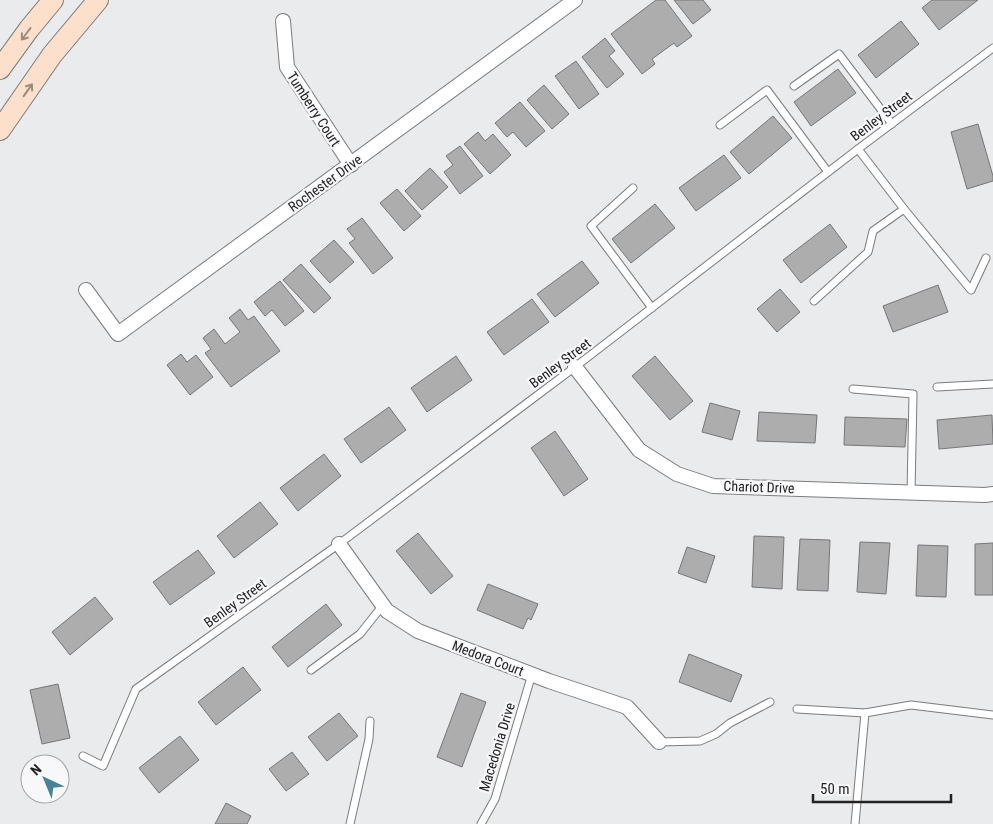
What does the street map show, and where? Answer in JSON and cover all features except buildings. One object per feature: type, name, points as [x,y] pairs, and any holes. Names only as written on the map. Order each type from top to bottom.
[{"type":"main road","points":[[0,69],[29,29],[54,0]]},
{"type":"main road","points":[[0,130],[52,55],[98,0]]},
{"type":"street","name":"Rochester Drive","points":[[86,290],[118,334],[575,0]]},
{"type":"street","name":"Tumberry Court","points":[[283,21],[287,67],[350,165]]},
{"type":"street","name":"Chariot Drive","points":[[575,367],[638,450],[677,474],[713,486],[993,494]]},
{"type":"street","name":"Medora Court","points":[[339,544],[387,611],[418,631],[627,707],[659,742]]},
{"type":"lane","name":"Benley Street","points":[[83,756],[104,766],[136,689],[339,544],[575,367],[858,149],[993,48]]},
{"type":"lane","points":[[794,86],[839,54],[892,124]]},
{"type":"lane","points":[[720,125],[767,90],[828,172]]},
{"type":"lane","points":[[858,149],[904,209],[971,290],[986,258]]},
{"type":"lane","points":[[633,188],[591,226],[652,308]]},
{"type":"lane","points":[[814,301],[868,252],[873,231],[904,209]]},
{"type":"lane","points":[[937,386],[993,384]]},
{"type":"lane","points":[[853,389],[913,394],[911,493]]},
{"type":"lane","points":[[311,670],[360,634],[383,605]]},
{"type":"lane","name":"Macedonia Drive","points":[[481,824],[495,799],[532,674]]},
{"type":"lane","points":[[659,742],[700,741],[716,734],[730,723],[770,702]]},
{"type":"lane","points":[[797,708],[865,713],[911,705],[993,714]]},
{"type":"lane","points":[[855,824],[865,713]]},
{"type":"lane","points":[[350,824],[369,740],[370,721]]}]
